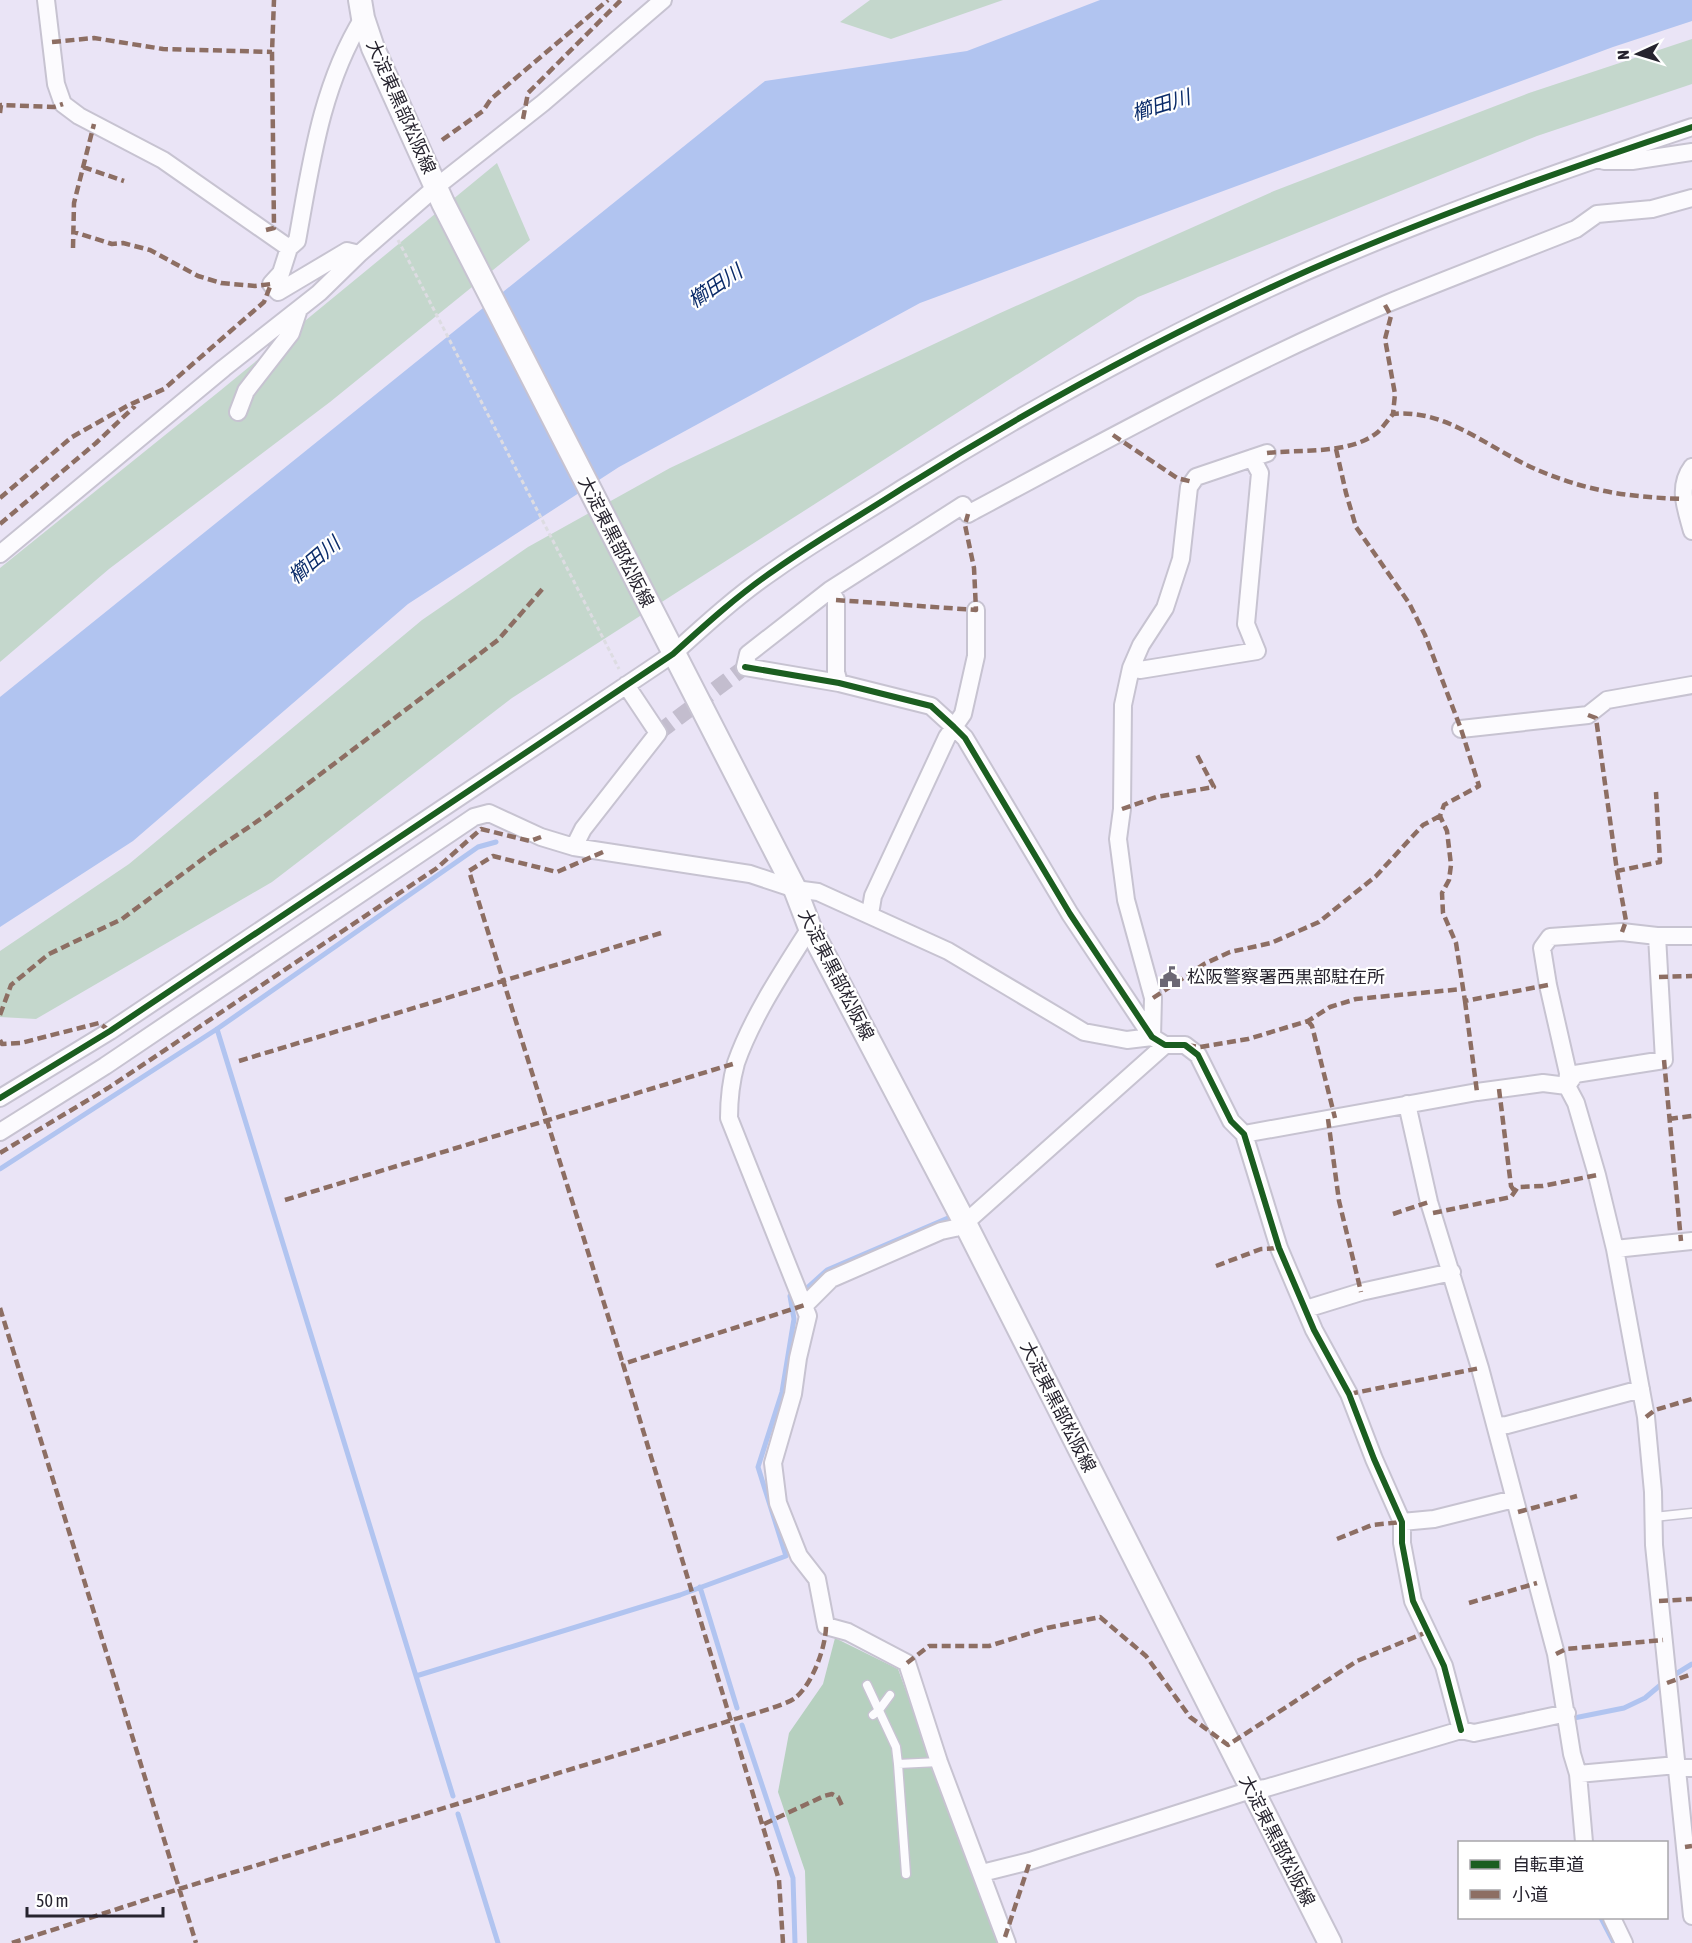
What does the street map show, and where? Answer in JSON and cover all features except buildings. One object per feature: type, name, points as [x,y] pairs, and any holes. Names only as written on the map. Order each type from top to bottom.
[{"type":"main road","name":"大淀東黒部松阪線","points":[[362,9],[388,85],[440,195],[795,889],[810,928],[962,1216],[1330,1943]]},
{"type":"street","points":[[46,0],[56,84],[63,104],[79,116],[163,160],[289,248]]},
{"type":"street","points":[[0,554],[224,368],[319,293],[392,228],[440,195],[663,0]]},
{"type":"street","points":[[359,255],[347,251],[278,292],[271,284],[281,273],[289,248],[297,241],[320,117],[362,9]]},
{"type":"street","points":[[0,1098],[110,1031],[459,799],[710,621],[775,570],[958,454],[1035,409],[1214,315],[1306,272],[1418,225],[1591,161],[1692,127]]},
{"type":"street","points":[[1591,161],[1632,161],[1692,152]]},
{"type":"street","points":[[1159,1041],[1070,914],[965,738],[954,727],[930,706],[839,683],[745,667],[748,654],[830,591],[963,505],[968,514],[1123,430],[1244,370],[1385,305],[1576,229],[1597,214],[1652,209],[1692,198]]},
{"type":"street","points":[[237,412],[246,391],[291,333],[299,309]]},
{"type":"street","points":[[1131,668],[1140,670],[1257,651],[1246,624],[1260,456],[1196,477],[1189,487],[1181,559],[1165,608],[1131,668],[1124,705],[1122,809],[1118,839],[1126,900],[1153,998],[1159,1041]]},
{"type":"street","points":[[1692,467],[1687,474],[1683,499],[1692,531]]},
{"type":"street","points":[[830,591],[836,600],[836,672],[839,683]]},
{"type":"street","points":[[870,914],[873,896],[947,737],[963,714],[976,656],[976,610]]},
{"type":"street","points":[[574,847],[583,829],[658,733],[624,680]]},
{"type":"street","points":[[1461,729],[1588,715],[1607,700],[1692,685]]},
{"type":"street","points":[[0,1132],[105,1066],[474,817],[489,813],[541,837],[574,847],[750,874],[795,889],[818,892],[948,951],[1084,1032],[1127,1040],[1185,1045],[1198,1055],[1232,1121],[1245,1134],[1279,1248],[1314,1330],[1349,1394],[1402,1522],[1402,1543],[1413,1601],[1444,1665],[1461,1730]]},
{"type":"street","points":[[810,928],[772,988],[744,1044],[736,1063],[729,1093],[729,1118],[808,1316],[798,1358],[793,1394],[773,1463],[777,1503],[799,1556],[816,1579],[826,1626],[848,1632],[907,1663],[939,1762],[1007,1943]]},
{"type":"street","points":[[1692,936],[1657,936],[1622,932],[1550,937],[1542,948],[1568,1073],[1567,1086],[1575,1103],[1594,1165],[1615,1249],[1641,1389],[1651,1458],[1654,1545],[1666,1674],[1685,1767],[1692,1916]]},
{"type":"street","points":[[1567,1086],[1575,1074],[1664,1060],[1657,936]]},
{"type":"street","points":[[805,1305],[831,1279],[941,1231],[955,1228],[962,1216],[1159,1041]]},
{"type":"street","points":[[1245,1134],[1407,1104],[1543,1083],[1567,1086]]},
{"type":"street","points":[[1407,1104],[1430,1202],[1496,1426],[1556,1654],[1578,1774],[1584,1841]]},
{"type":"street","points":[[1615,1249],[1692,1241]]},
{"type":"street","points":[[1306,1308],[1360,1292],[1452,1272]]},
{"type":"street","points":[[1496,1426],[1641,1389]]},
{"type":"street","points":[[1402,1522],[1434,1520],[1514,1498]]},
{"type":"street","points":[[982,1874],[1030,1861],[1251,1790],[1266,1788],[1461,1730],[1474,1733],[1568,1717]]},
{"type":"street","points":[[1578,1774],[1685,1767]]},
{"type":"street","points":[[1613,1919],[1624,1943]]},
{"type":"lane","points":[[1654,1517],[1692,1513]]},
{"type":"lane","points":[[867,1685],[876,1713],[896,1747],[906,1874]]},
{"type":"lane","points":[[876,1713],[890,1695]]},
{"type":"lane","points":[[898,1764],[939,1762]]},
{"type":"path","points":[[392,228],[624,680]]},
{"type":"green space","points":[[870,0],[1003,0],[891,39],[840,22]]},
{"type":"green space","points":[[1692,39],[1692,84],[1537,136],[1138,297],[512,698],[272,882],[36,1019],[0,1017],[0,951],[129,864],[422,620],[528,547],[670,468],[998,314],[1274,191],[1529,93]]},
{"type":"green space","points":[[497,163],[530,240],[330,402],[109,569],[0,662],[0,568]]},
{"type":"green space","points":[[835,1638],[898,1669],[998,1943],[807,1943],[805,1871],[778,1792],[789,1733],[823,1684]]},
{"type":"water","name":"櫛田川","points":[[1100,0],[1692,0],[1692,21],[1613,47],[920,303],[619,467],[408,604],[133,841],[0,927],[0,697],[765,81],[967,51]]},
{"type":"waterway","points":[[0,1169],[217,1029],[478,847],[496,842]]},
{"type":"waterway","points":[[217,1029],[416,1676],[680,1595],[786,1556],[758,1467],[782,1392],[794,1319],[790,1296],[793,1295]]},
{"type":"waterway","points":[[808,1287],[827,1270],[955,1215]]},
{"type":"waterway","points":[[700,1587],[737,1708]]},
{"type":"waterway","points":[[1671,1677],[1692,1664]]},
{"type":"waterway","points":[[416,1676],[453,1796]]},
{"type":"waterway","points":[[1569,1719],[1624,1708],[1645,1698],[1664,1682]]},
{"type":"waterway","points":[[742,1725],[793,1878],[795,1943]]},
{"type":"waterway","points":[[458,1814],[498,1943]]},
{"type":"waterway","points":[[1602,1919],[1614,1943]]},
{"type":"tunnel","points":[[658,733],[745,667]]},
{"type":"marked path","points":[[266,230],[274,228],[272,52],[274,0]]},
{"type":"marked path","points":[[442,140],[483,111],[491,99],[608,0]]},
{"type":"marked path","points":[[523,119],[528,93],[621,0]]},
{"type":"marked path","points":[[52,42],[94,38],[163,49],[272,52]]},
{"type":"marked path","points":[[0,113],[1,105],[54,107],[63,104]]},
{"type":"marked path","points":[[73,248],[74,203],[94,124]]},
{"type":"marked path","points":[[83,167],[124,181]]},
{"type":"marked path","points":[[0,498],[72,437],[127,406],[164,389],[264,302],[271,284],[255,286],[221,283],[198,276],[150,250],[123,243],[112,244],[74,232]]},
{"type":"marked path","points":[[1385,305],[1391,316],[1385,339],[1395,394],[1393,414]]},
{"type":"marked path","points":[[0,524],[96,443],[135,406]]},
{"type":"marked path","points":[[1267,453],[1340,448],[1367,439],[1378,432],[1393,414],[1413,414],[1451,424],[1522,463],[1576,484],[1628,495],[1683,499]]},
{"type":"marked path","points":[[1113,435],[1177,478],[1193,482]]},
{"type":"marked path","points":[[1336,449],[1356,527],[1409,603],[1425,635],[1461,729],[1479,786],[1444,805],[1440,816],[1447,831],[1451,865],[1449,880],[1442,893],[1443,913],[1456,943],[1465,1001],[1548,985]]},
{"type":"marked path","points":[[836,600],[976,610],[974,568],[965,525],[968,514]]},
{"type":"marked path","points":[[0,1015],[11,985],[49,954],[122,919],[265,816],[498,640],[545,586]]},
{"type":"marked path","points":[[1588,715],[1596,718],[1617,871],[1660,862],[1656,792]]},
{"type":"marked path","points":[[1122,809],[1156,797],[1214,787],[1196,753]]},
{"type":"marked path","points":[[1153,998],[1204,964],[1230,952],[1271,943],[1319,922],[1376,876],[1423,825],[1440,816]]},
{"type":"marked path","points":[[0,1153],[108,1088],[437,868],[481,829],[530,841],[541,837]]},
{"type":"marked path","points":[[603,852],[557,872],[493,856],[469,871],[623,1364]]},
{"type":"marked path","points":[[1617,871],[1626,921],[1622,932]]},
{"type":"marked path","points":[[239,1061],[661,933]]},
{"type":"marked path","points":[[1659,977],[1692,976]]},
{"type":"marked path","points":[[1187,1045],[1200,1047],[1248,1039],[1308,1021],[1330,1007],[1356,999],[1463,989]]},
{"type":"marked path","points":[[1465,1001],[1477,1092]]},
{"type":"marked path","points":[[1308,1021],[1312,1026],[1335,1118]]},
{"type":"marked path","points":[[0,1040],[2,1044],[21,1043],[99,1023],[110,1031]]},
{"type":"marked path","points":[[1664,1060],[1681,1241]]},
{"type":"marked path","points":[[285,1200],[736,1063]]},
{"type":"marked path","points":[[1499,1089],[1511,1186],[1515,1192]]},
{"type":"marked path","points":[[1669,1119],[1692,1116]]},
{"type":"marked path","points":[[1328,1119],[1339,1201],[1361,1292]]},
{"type":"marked path","points":[[1433,1213],[1511,1197],[1518,1187],[1543,1186],[1597,1175]]},
{"type":"marked path","points":[[1393,1214],[1429,1202]]},
{"type":"marked path","points":[[1216,1266],[1261,1249],[1279,1248]]},
{"type":"marked path","points":[[783,1943],[779,1880],[623,1364],[805,1305]]},
{"type":"marked path","points":[[0,1308],[196,1943]]},
{"type":"marked path","points":[[1349,1394],[1480,1368]]},
{"type":"marked path","points":[[1646,1417],[1655,1410],[1692,1399]]},
{"type":"marked path","points":[[1518,1512],[1577,1496]]},
{"type":"marked path","points":[[1337,1539],[1372,1525],[1402,1522]]},
{"type":"marked path","points":[[1469,1603],[1537,1583]]},
{"type":"marked path","points":[[1659,1601],[1692,1599]]},
{"type":"marked path","points":[[907,1663],[929,1646],[989,1646],[1047,1628],[1100,1617],[1146,1656],[1190,1717],[1228,1745],[1357,1661],[1427,1632]]},
{"type":"marked path","points":[[12,1943],[179,1889],[784,1704],[801,1692],[812,1675],[821,1655],[826,1626]]},
{"type":"marked path","points":[[1556,1654],[1566,1649],[1663,1640]]},
{"type":"marked path","points":[[1667,1683],[1692,1674]]},
{"type":"marked path","points":[[764,1824],[832,1794],[838,1797],[843,1808]]},
{"type":"marked path","points":[[1685,1847],[1692,1846]]},
{"type":"marked path","points":[[1005,1937],[1030,1861]]},
{"type":"cycle path","points":[[0,1098],[110,1031],[673,654],[736,599],[792,558],[1001,429],[1152,346],[1307,271],[1498,194],[1692,127]]},
{"type":"cycle path","points":[[745,667],[839,683],[931,706],[965,738],[1070,914],[1152,1037],[1165,1045],[1185,1045],[1198,1055],[1231,1121],[1244,1134],[1279,1248],[1314,1330],[1349,1394],[1402,1522],[1402,1543],[1413,1601],[1444,1666],[1461,1730]]},
{"type":"place","name":"松阪警察署西黒部駐在所","points":[[1170,977]]}]
